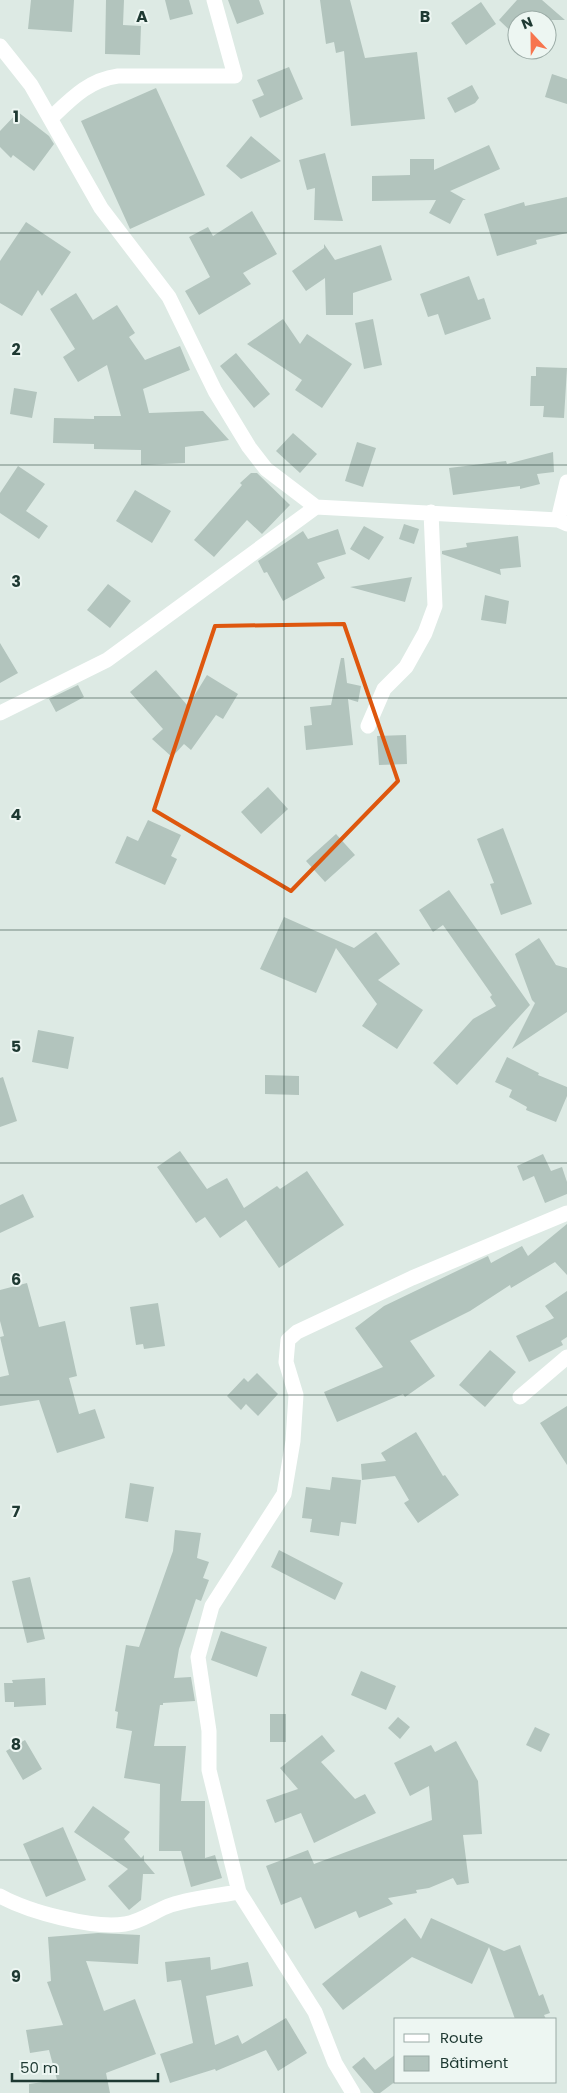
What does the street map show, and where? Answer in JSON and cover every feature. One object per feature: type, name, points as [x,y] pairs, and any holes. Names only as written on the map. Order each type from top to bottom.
[{"type":"street","points":[[51,118],[82,89],[102,78],[118,76],[235,76],[214,0]]},
{"type":"street","points":[[0,46],[31,85],[101,208],[169,297],[215,391],[249,447],[266,469],[316,506],[562,522],[567,482]]},
{"type":"street","points":[[0,712],[106,660],[316,506]]},
{"type":"street","points":[[368,726],[384,689],[406,667],[425,634],[435,606],[431,512]]},
{"type":"street","points":[[353,2093],[335,2064],[315,2012],[239,1892],[209,1770],[209,1731],[198,1657],[212,1606],[284,1494],[293,1441],[296,1394],[286,1362],[288,1340],[297,1332],[412,1278],[567,1213]]},
{"type":"street","points":[[520,1397],[567,1357]]},
{"type":"street","points":[[0,1896],[37,1912],[94,1923],[126,1924],[190,1900],[239,1892]]},
{"type":"highlighted area","points":[[344,624],[398,781],[291,891],[154,810],[215,626]]},
{"type":"building","points":[[31,0],[74,0],[72,32],[28,29]]},
{"type":"building","points":[[106,0],[124,0],[123,25],[141,26],[140,55],[105,54]]},
{"type":"building","points":[[165,0],[189,0],[193,14],[170,20]]},
{"type":"building","points":[[228,0],[259,0],[264,14],[237,24]]},
{"type":"building","points":[[320,0],[350,0],[365,58],[417,52],[425,119],[351,126],[344,51],[336,53],[334,42],[326,44]]},
{"type":"building","points":[[517,0],[542,0],[554,10],[508,10]]},
{"type":"building","points":[[481,2],[496,24],[466,45],[451,23]]},
{"type":"building","points":[[507,11],[507,28],[499,20]]},
{"type":"building","points":[[557,13],[565,20],[557,20]]},
{"type":"building","points":[[289,67],[303,99],[260,118],[252,100],[264,95],[257,80]]},
{"type":"building","points":[[552,74],[567,79],[567,104],[545,97]]},
{"type":"building","points":[[472,85],[479,98],[475,103],[455,113],[447,98]]},
{"type":"building","points":[[156,88],[205,195],[130,229],[81,121]]},
{"type":"building","points":[[18,112],[49,136],[54,144],[34,171],[13,155],[11,158],[0,147],[0,131]]},
{"type":"building","points":[[251,136],[281,161],[241,179],[226,166]]},
{"type":"building","points":[[489,145],[500,169],[450,191],[466,200],[463,200],[450,224],[429,213],[436,200],[372,201],[372,176],[410,175],[410,159],[434,159],[434,170]]},
{"type":"building","points":[[325,153],[343,221],[314,220],[315,188],[307,190],[299,160]]},
{"type":"building","points":[[567,197],[567,233],[536,240],[537,244],[497,256],[484,214],[524,202],[525,206]]},
{"type":"building","points":[[252,211],[277,254],[243,273],[251,284],[199,315],[185,291],[210,277],[189,237],[208,227],[213,236]]},
{"type":"building","points":[[26,222],[71,252],[42,296],[38,290],[22,316],[0,303],[0,261]]},
{"type":"building","points":[[324,244],[335,260],[381,245],[392,280],[353,293],[353,315],[326,315],[325,278],[306,291],[292,271],[324,248]]},
{"type":"building","points":[[469,276],[478,300],[484,298],[491,319],[445,335],[438,314],[428,317],[420,294]]},
{"type":"building","points":[[76,293],[93,320],[117,305],[135,333],[129,337],[145,360],[180,346],[190,370],[143,389],[149,413],[203,411],[229,440],[185,447],[185,463],[141,465],[141,450],[94,449],[94,444],[53,443],[54,418],[94,419],[94,416],[121,416],[107,365],[78,382],[63,357],[75,349],[50,309]]},
{"type":"building","points":[[283,319],[300,344],[307,334],[352,364],[322,408],[295,390],[302,380],[247,344]]},
{"type":"building","points":[[373,319],[382,365],[364,369],[355,323]]},
{"type":"building","points":[[236,353],[270,394],[254,408],[220,366]]},
{"type":"building","points":[[536,367],[567,368],[564,418],[543,417],[544,406],[530,406],[531,376],[536,376]]},
{"type":"building","points":[[14,388],[37,392],[32,418],[10,414]]},
{"type":"building","points":[[293,433],[317,454],[300,473],[276,451]]},
{"type":"building","points":[[357,442],[376,448],[363,487],[345,481]]},
{"type":"building","points":[[553,452],[554,472],[537,474],[540,484],[520,489],[520,486],[453,495],[449,468],[506,461],[507,464]]},
{"type":"building","points":[[18,466],[45,484],[26,511],[48,526],[39,539],[0,513],[0,493]]},
{"type":"building","points":[[251,473],[257,473],[290,505],[262,534],[247,520],[214,557],[194,540],[242,485],[240,483]]},
{"type":"building","points":[[135,490],[171,511],[152,543],[116,521]]},
{"type":"building","points":[[404,524],[419,529],[414,544],[399,539]]},
{"type":"building","points":[[364,526],[384,537],[369,560],[350,549]]},
{"type":"building","points":[[338,529],[346,554],[317,563],[325,578],[283,601],[267,572],[264,573],[258,561],[303,531],[308,539]]},
{"type":"building","points":[[518,536],[521,567],[500,569],[501,575],[442,554],[442,551],[467,547],[466,543]]},
{"type":"building","points":[[412,577],[405,602],[350,587]]},
{"type":"building","points":[[108,584],[131,601],[110,628],[87,610]]},
{"type":"building","points":[[485,595],[509,601],[506,624],[481,620]]},
{"type":"building","points":[[0,643],[18,673],[0,683]]},
{"type":"building","points":[[341,658],[344,658],[347,683],[361,686],[358,702],[348,699],[353,745],[306,750],[304,726],[312,725],[310,707],[331,705]]},
{"type":"building","points":[[156,670],[188,706],[207,675],[238,694],[223,719],[216,715],[191,750],[184,744],[172,757],[152,739],[163,729],[130,692]]},
{"type":"building","points":[[78,685],[84,697],[56,712],[49,699]]},
{"type":"building","points":[[406,735],[407,764],[379,765],[377,736]]},
{"type":"building","points":[[268,787],[288,809],[261,834],[241,812]]},
{"type":"building","points":[[148,820],[181,835],[171,856],[177,859],[165,885],[115,863],[127,836],[138,841]]},
{"type":"building","points":[[503,828],[532,904],[501,915],[490,884],[494,883],[477,839]]},
{"type":"building","points":[[336,834],[355,855],[325,882],[306,861]]},
{"type":"building","points":[[449,890],[530,1005],[457,1085],[433,1063],[473,1019],[496,1006],[490,997],[492,995],[443,925],[433,932],[419,910]]},
{"type":"building","points":[[284,917],[354,948],[376,932],[400,964],[378,980],[423,1010],[397,1049],[362,1026],[377,1004],[336,948],[316,993],[260,969]]},
{"type":"building","points":[[539,938],[556,965],[567,968],[567,1012],[512,1049],[535,1003],[532,1000],[515,954]]},
{"type":"building","points":[[38,1030],[74,1037],[68,1069],[32,1062]]},
{"type":"building","points":[[507,1057],[539,1073],[538,1075],[567,1087],[567,1096],[556,1122],[526,1110],[527,1107],[509,1097],[512,1090],[495,1082]]},
{"type":"building","points":[[265,1075],[299,1076],[299,1095],[265,1094]]},
{"type":"building","points":[[3,1077],[17,1121],[0,1127],[0,1078]]},
{"type":"building","points":[[180,1151],[207,1189],[227,1178],[244,1208],[277,1186],[280,1189],[307,1171],[344,1225],[279,1268],[246,1220],[220,1238],[205,1217],[196,1223],[157,1167]]},
{"type":"building","points":[[543,1154],[551,1171],[562,1167],[567,1182],[567,1194],[545,1203],[534,1176],[523,1181],[517,1166]]},
{"type":"building","points":[[23,1194],[34,1217],[0,1233],[0,1205]]},
{"type":"building","points":[[567,1224],[567,1275],[555,1262],[511,1288],[510,1285],[470,1311],[410,1341],[435,1376],[405,1397],[403,1394],[337,1422],[324,1392],[383,1367],[355,1328],[384,1306],[488,1256],[491,1263],[522,1246],[528,1256]]},
{"type":"building","points":[[27,1283],[39,1327],[65,1321],[77,1376],[69,1378],[79,1414],[95,1409],[105,1438],[57,1453],[39,1400],[0,1406],[0,1377],[9,1375],[0,1337],[4,1336],[0,1321],[0,1290]]},
{"type":"building","points":[[567,1291],[567,1337],[561,1341],[563,1345],[529,1362],[516,1336],[554,1318],[545,1306]]},
{"type":"building","points":[[158,1303],[165,1346],[144,1349],[143,1344],[136,1345],[130,1307]]},
{"type":"building","points":[[490,1350],[516,1372],[485,1407],[459,1385]]},
{"type":"building","points":[[257,1373],[278,1394],[258,1416],[246,1404],[241,1410],[227,1396],[244,1378],[248,1382]]},
{"type":"building","points":[[567,1406],[567,1465],[540,1423]]},
{"type":"building","points":[[416,1432],[443,1476],[445,1475],[459,1495],[418,1523],[404,1503],[409,1500],[395,1476],[362,1480],[361,1464],[386,1461],[381,1453]]},
{"type":"building","points":[[332,1477],[361,1480],[356,1524],[341,1522],[339,1536],[310,1532],[312,1519],[302,1518],[306,1487],[330,1490]]},
{"type":"building","points":[[130,1483],[154,1487],[148,1522],[125,1518]]},
{"type":"building","points":[[175,1530],[201,1533],[197,1558],[209,1562],[203,1578],[209,1580],[201,1601],[196,1599],[179,1649],[174,1678],[191,1677],[195,1701],[163,1703],[163,1705],[160,1705],[154,1746],[186,1746],[181,1801],[205,1801],[205,1858],[215,1855],[222,1878],[191,1887],[181,1851],[159,1851],[160,1784],[124,1778],[132,1731],[116,1728],[118,1712],[115,1711],[126,1645],[139,1647],[173,1551]]},
{"type":"building","points":[[279,1550],[343,1583],[335,1600],[271,1567]]},
{"type":"building","points":[[30,1577],[45,1639],[27,1643],[12,1581]]},
{"type":"building","points":[[221,1631],[267,1647],[257,1677],[211,1660]]},
{"type":"building","points":[[361,1671],[396,1686],[386,1710],[351,1695]]},
{"type":"building","points":[[45,1678],[46,1705],[14,1707],[14,1702],[5,1702],[4,1683],[13,1683],[12,1680]]},
{"type":"building","points":[[270,1714],[286,1714],[286,1742],[270,1742]]},
{"type":"building","points":[[398,1717],[410,1727],[400,1739],[388,1728]]},
{"type":"building","points":[[535,1727],[550,1734],[541,1752],[526,1745]]},
{"type":"building","points":[[322,1735],[335,1751],[321,1762],[355,1799],[365,1794],[376,1813],[314,1843],[301,1813],[275,1823],[266,1800],[298,1789],[280,1768]]},
{"type":"building","points":[[25,1740],[42,1769],[23,1780],[6,1751]]},
{"type":"building","points":[[456,1741],[478,1781],[482,1834],[463,1835],[469,1883],[457,1885],[453,1878],[429,1888],[416,1890],[417,1893],[388,1898],[393,1904],[359,1918],[356,1911],[315,1929],[301,1897],[281,1905],[266,1866],[308,1850],[314,1864],[432,1820],[429,1786],[410,1796],[394,1763],[431,1745],[435,1752]]},
{"type":"building","points":[[93,1806],[130,1832],[124,1839],[141,1858],[144,1855],[144,1861],[155,1874],[143,1874],[141,1900],[129,1910],[108,1886],[128,1869],[74,1832]]},
{"type":"building","points":[[63,1827],[86,1880],[46,1897],[23,1844]]},
{"type":"building","points":[[405,1918],[421,1939],[431,1918],[504,1951],[520,1945],[539,1996],[543,1994],[550,2013],[544,2015],[546,2018],[515,2018],[489,1947],[472,1984],[412,1957],[343,2010],[322,1984]]},
{"type":"building","points":[[98,1933],[140,1935],[138,1964],[86,1961],[104,2011],[135,1999],[156,2054],[106,2073],[110,2093],[29,2093],[29,2084],[57,2080],[49,2050],[30,2053],[26,2030],[63,2025],[47,1982],[51,1981],[48,1937]]},
{"type":"building","points":[[210,1957],[211,1970],[248,1962],[253,1986],[206,1996],[215,2045],[238,2035],[242,2044],[286,2018],[307,2053],[278,2071],[266,2050],[216,2071],[215,2069],[170,2083],[160,2054],[193,2043],[181,1980],[167,1982],[165,1962]]},
{"type":"building","points":[[394,2056],[394,2082],[380,2093],[374,2093],[352,2067],[364,2057],[375,2070]]}]
